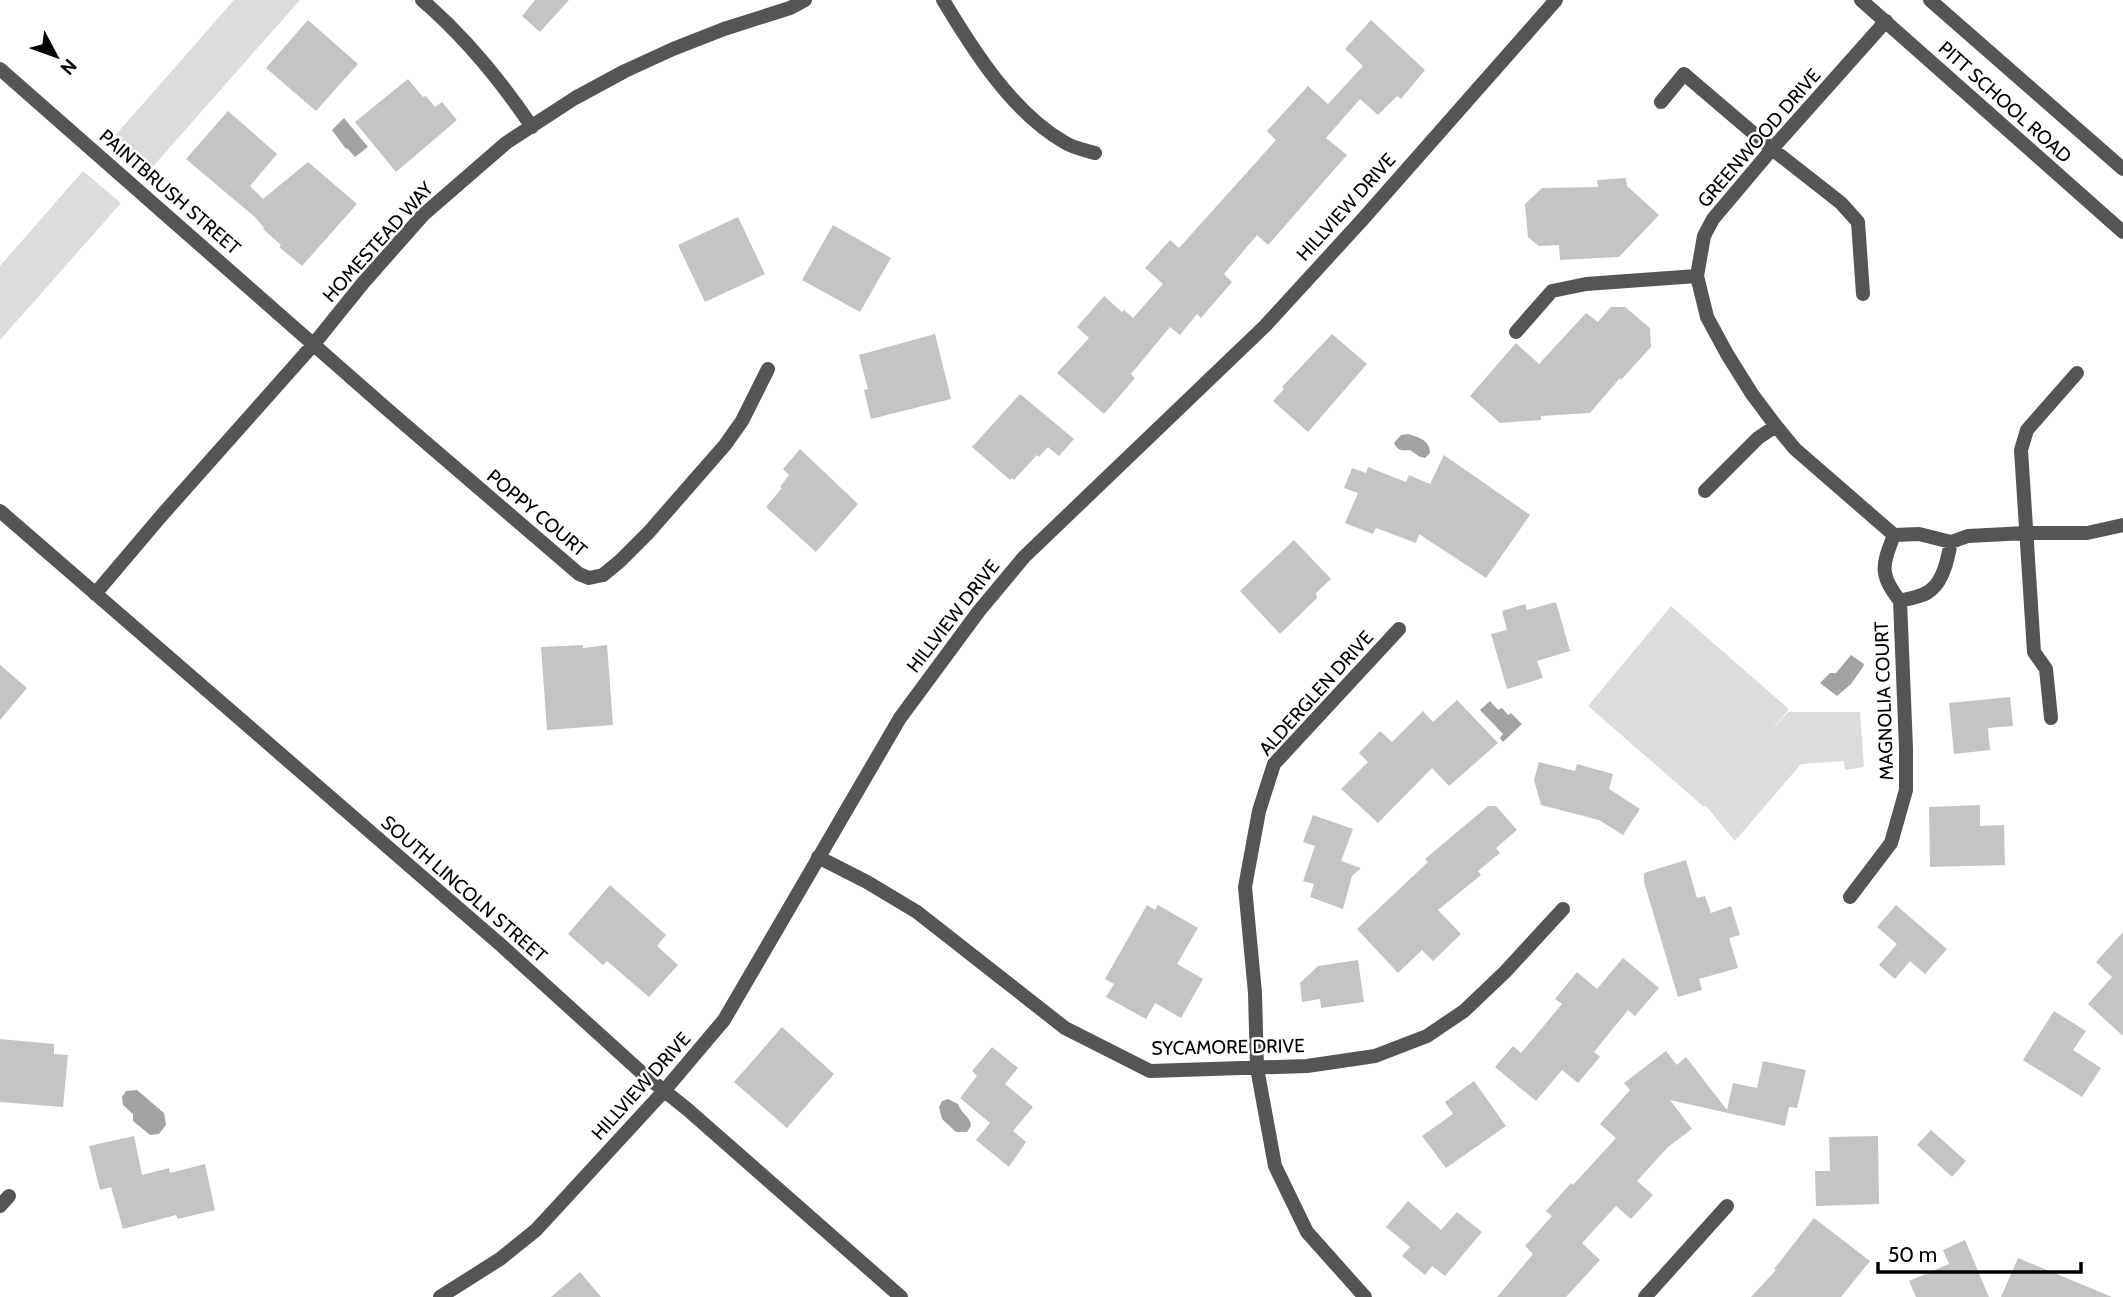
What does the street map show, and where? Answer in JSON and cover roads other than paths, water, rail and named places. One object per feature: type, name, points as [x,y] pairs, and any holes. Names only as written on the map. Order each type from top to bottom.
[{"type":"street","points":[[422,0],[473,50],[511,96],[532,127]]},
{"type":"street","name":"HOMESTEAD WAY","points":[[95,594],[424,215],[506,143],[575,98],[625,71],[673,49],[790,8],[805,0]]},
{"type":"street","points":[[943,0],[978,54],[1020,105],[1066,143],[1095,153]]},
{"type":"street","name":"HILLVIEW DRIVE","points":[[440,1297],[499,1259],[536,1230],[664,1091],[724,1020],[900,718],[979,611],[1024,557],[1265,326],[1556,0]]},
{"type":"street","name":"PITT SCHOOL ROAD","points":[[1861,0],[2123,232]]},
{"type":"street","name":"PITT SCHOOL ROAD","points":[[1930,0],[2123,169]]},
{"type":"street","name":"GREENWOOD DRIVE","points":[[1886,21],[1713,219],[1704,236],[1697,276],[1707,317],[1733,364],[1776,426],[1795,449],[1894,535]]},
{"type":"street","name":"PAINTBRUSH STREET","points":[[0,69],[313,345]]},
{"type":"street","points":[[1661,102],[1684,74],[1841,203],[1858,222],[1863,294]]},
{"type":"street","points":[[1516,332],[1552,291],[1586,284],[1697,276]]},
{"type":"street","name":"POPPY COURT","points":[[313,345],[568,566],[589,578],[603,575],[620,561],[725,445],[742,421],[768,369]]},
{"type":"street","points":[[2051,718],[2046,669],[2034,652],[2021,450],[2027,430],[2077,373]]},
{"type":"street","points":[[1705,491],[1758,438],[1776,426]]},
{"type":"street","name":"SOUTH LINCOLN STREET","points":[[0,511],[502,946],[901,1297]]},
{"type":"street","points":[[1894,535],[1919,534],[1951,542],[1968,536],[2087,533],[2123,525]]},
{"type":"street","name":"MAGNOLIA COURT","points":[[1850,897],[1891,843],[1906,790],[1900,601],[1886,583],[1884,571],[1886,555],[1894,535]]},
{"type":"street","points":[[1900,601],[1932,589],[1941,575],[1951,542]]},
{"type":"street","name":"ALDERGLEN DRIVE","points":[[1365,1297],[1307,1232],[1275,1166],[1258,1068],[1255,993],[1245,887],[1259,811],[1274,764],[1399,629]]},
{"type":"street","name":"SYCAMORE DRIVE","points":[[818,857],[917,912],[1065,1028],[1150,1071],[1307,1066],[1375,1056],[1427,1036],[1464,1011],[1563,909]]},
{"type":"street","points":[[1645,1297],[1727,1206]]}]
